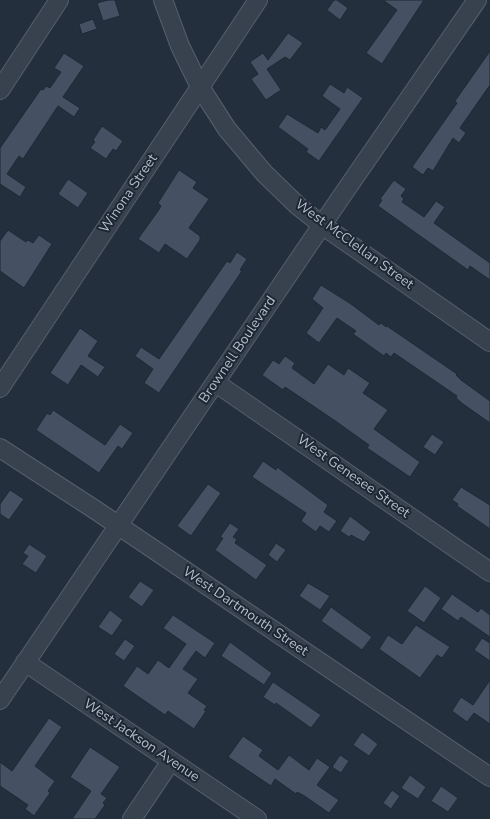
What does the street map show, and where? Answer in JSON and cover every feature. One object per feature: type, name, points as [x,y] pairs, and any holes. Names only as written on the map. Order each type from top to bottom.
[{"type":"street","points":[[0,90],[59,0]]},
{"type":"street","name":"West McClellan Street","points":[[163,0],[180,46],[200,87],[227,129],[253,162],[283,192],[322,225],[490,342]]},
{"type":"street","name":"Winona Street","points":[[0,388],[258,0]]},
{"type":"street","name":"Brownell Boulevard","points":[[0,700],[477,0]]},
{"type":"street","name":"West Genesee Street","points":[[216,383],[490,572]]},
{"type":"street","name":"West Dartmouth Street","points":[[0,448],[490,776]]},
{"type":"street","name":"West Jackson Avenue","points":[[25,662],[257,819]]},
{"type":"street","points":[[132,819],[171,761]]},
{"type":"building","points":[[115,0],[120,16],[103,21],[97,3]]},
{"type":"building","points":[[334,0],[348,8],[340,20],[327,10]]},
{"type":"building","points":[[383,0],[424,0],[382,64],[366,53],[397,10]]},
{"type":"building","points":[[93,19],[97,29],[82,34],[79,24]]},
{"type":"building","points":[[288,33],[303,43],[290,60],[285,57],[267,69],[281,90],[266,100],[251,79],[258,74],[250,62],[263,53],[268,60]]},
{"type":"building","points":[[490,51],[490,85],[460,128],[466,133],[459,143],[453,138],[433,171],[428,168],[423,175],[412,167],[457,103],[455,101]]},
{"type":"building","points":[[64,53],[84,66],[63,97],[80,108],[74,117],[58,106],[23,159],[19,156],[7,174],[26,187],[20,197],[0,184],[0,148],[41,89],[43,90],[46,86],[50,88],[61,72],[54,68]]},
{"type":"building","points":[[330,84],[344,93],[347,87],[363,98],[319,161],[306,152],[308,149],[278,127],[287,114],[318,133],[321,127],[325,130],[340,109],[322,96]]},
{"type":"building","points":[[102,126],[123,141],[116,151],[113,149],[106,159],[90,148],[95,142],[93,140]]},
{"type":"building","points":[[179,170],[197,182],[193,188],[209,199],[189,228],[200,236],[200,240],[187,259],[165,244],[159,253],[138,239],[161,206],[158,203]]},
{"type":"building","points":[[68,179],[88,193],[78,208],[58,194]]},
{"type":"building","points":[[394,180],[406,189],[401,196],[404,199],[402,202],[424,217],[436,201],[445,207],[434,223],[490,263],[490,280],[470,266],[468,270],[378,206],[382,200],[380,199]]},
{"type":"building","points":[[8,230],[26,242],[28,240],[33,243],[39,235],[52,244],[24,288],[0,271],[0,241]]},
{"type":"building","points":[[237,252],[247,259],[240,270],[242,271],[159,393],[144,383],[153,369],[135,356],[141,347],[159,359],[227,261],[230,263]]},
{"type":"building","points":[[321,285],[379,325],[381,323],[387,326],[457,374],[461,380],[490,401],[490,423],[463,404],[456,398],[457,396],[394,353],[391,357],[386,353],[384,356],[353,334],[356,331],[337,318],[319,343],[306,333],[323,308],[312,299]]},
{"type":"building","points":[[80,328],[98,341],[88,356],[105,367],[98,377],[81,365],[68,385],[50,373]]},
{"type":"building","points":[[285,356],[295,363],[292,368],[314,384],[328,364],[344,375],[348,368],[370,383],[363,393],[388,410],[374,429],[420,462],[410,477],[367,448],[369,445],[334,420],[285,387],[283,390],[262,375],[273,360],[279,364]]},
{"type":"building","points":[[53,410],[105,445],[120,424],[133,433],[122,449],[118,446],[99,473],[36,430],[47,413],[50,415]]},
{"type":"building","points":[[432,434],[444,442],[435,455],[423,447]]},
{"type":"building","points":[[263,461],[276,470],[277,467],[328,505],[324,512],[337,521],[329,532],[320,526],[316,532],[301,521],[306,513],[252,477]]},
{"type":"building","points":[[208,484],[221,493],[191,536],[177,526]]},
{"type":"building","points":[[461,487],[490,505],[490,529],[457,506],[458,504],[452,500]]},
{"type":"building","points":[[10,490],[24,499],[9,520],[0,514],[0,504]]},
{"type":"building","points":[[350,516],[371,532],[364,542],[351,535],[349,537],[340,531]]},
{"type":"building","points":[[230,523],[239,529],[233,537],[237,539],[235,543],[267,565],[256,580],[215,550],[223,538],[220,537]]},
{"type":"building","points":[[276,543],[286,550],[277,562],[268,555]]},
{"type":"building","points":[[29,544],[47,556],[36,573],[22,564],[28,556],[23,553]]},
{"type":"building","points":[[140,581],[154,590],[142,607],[128,597]]},
{"type":"building","points":[[308,583],[330,596],[320,610],[299,596]]},
{"type":"building","points":[[425,586],[441,598],[424,623],[407,611]]},
{"type":"building","points":[[452,594],[478,612],[481,608],[490,615],[490,637],[461,617],[458,621],[441,609]]},
{"type":"building","points":[[331,607],[372,637],[362,650],[321,621]]},
{"type":"building","points":[[110,610],[123,620],[112,636],[98,627]]},
{"type":"building","points":[[173,615],[215,643],[205,658],[196,651],[183,669],[198,679],[188,693],[207,706],[204,710],[206,711],[194,729],[168,711],[165,715],[123,686],[137,666],[148,674],[158,660],[169,668],[186,644],[163,628]]},
{"type":"building","points":[[416,625],[450,647],[442,658],[437,655],[420,678],[379,649],[388,635],[402,644]]},
{"type":"building","points":[[482,638],[490,643],[490,661],[474,650]]},
{"type":"building","points":[[125,639],[135,646],[124,661],[114,654]]},
{"type":"building","points":[[230,642],[272,673],[264,685],[221,656]]},
{"type":"building","points":[[490,680],[490,724],[474,713],[467,722],[452,711],[461,697],[473,705]]},
{"type":"building","points":[[273,682],[321,715],[311,728],[276,703],[275,705],[263,697]]},
{"type":"building","points":[[49,718],[62,727],[35,766],[55,781],[48,791],[50,793],[34,816],[25,809],[28,805],[0,786],[0,762],[12,771]]},
{"type":"building","points":[[362,732],[378,744],[369,756],[353,745]]},
{"type":"building","points":[[243,736],[263,750],[259,756],[278,770],[289,755],[309,770],[317,758],[330,767],[317,785],[339,800],[329,813],[303,795],[297,792],[296,794],[275,779],[271,786],[228,757]]},
{"type":"building","points":[[90,747],[120,767],[101,794],[107,798],[103,803],[105,805],[95,819],[72,819],[91,791],[70,777]]},
{"type":"building","points":[[340,755],[349,761],[341,773],[332,767]]},
{"type":"building","points":[[410,775],[426,787],[418,799],[401,788]]},
{"type":"building","points":[[441,786],[458,798],[448,812],[431,801]]},
{"type":"building","points":[[392,790],[400,796],[391,809],[383,803]]}]
